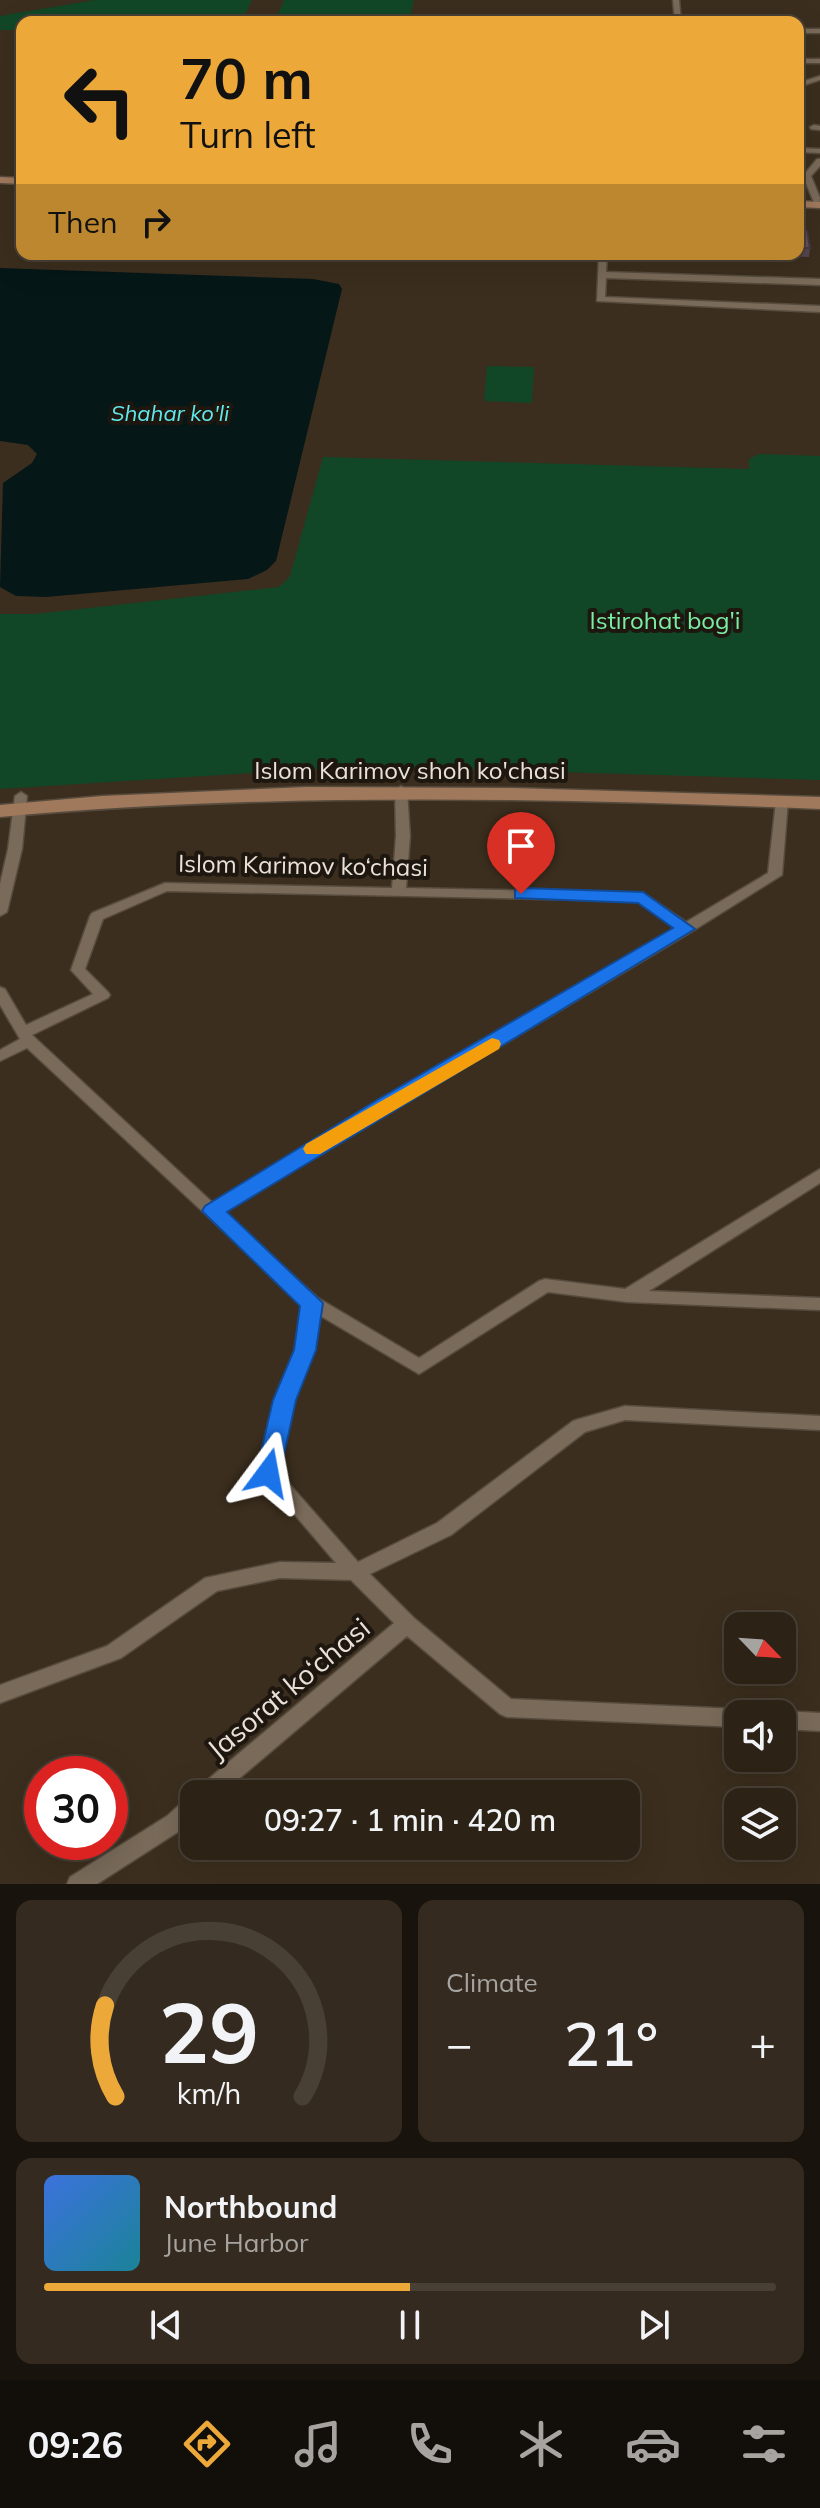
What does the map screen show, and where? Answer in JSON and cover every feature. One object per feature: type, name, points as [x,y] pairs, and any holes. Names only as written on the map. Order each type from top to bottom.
[{"type":"main road","name":"Islom Karimov shoh ko'chasi","points":[[0,811],[20,802],[207,783],[371,777],[820,789]]},
{"type":"main road","name":"Islom Karimov shoh ko'chasi","points":[[0,798],[20,802],[401,790],[820,803]]},
{"type":"street","points":[[819,203],[807,176],[820,161]]},
{"type":"street","points":[[603,260],[600,299],[820,309]]},
{"type":"street","points":[[604,275],[820,282]]},
{"type":"street","points":[[729,305],[765,314],[820,315]]},
{"type":"street","points":[[399,890],[403,836],[401,790]]},
{"type":"street","points":[[212,1211],[384,1105],[775,875],[782,801]]},
{"type":"street","points":[[0,912],[20,802]]},
{"type":"street","name":"Islom Karimov ko‘chasi","points":[[26,1037],[103,995],[78,970],[97,916],[165,887],[643,897],[686,929]]},
{"type":"street","points":[[0,992],[26,1037],[312,1303],[419,1367],[545,1285],[627,1296],[820,1304]]},
{"type":"street","points":[[0,1056],[26,1037]]},
{"type":"street","points":[[627,1296],[820,1175]]},
{"type":"street","points":[[312,1303],[305,1350],[284,1400],[268,1473],[355,1572],[407,1624],[507,1708],[724,1717]]},
{"type":"street","points":[[0,1694],[114,1652],[212,1584],[280,1570],[355,1572],[444,1529],[579,1426],[625,1413],[820,1423]]},
{"type":"street","name":"Jasorat ko‘chasi","points":[[223,1780],[407,1624]]},
{"type":"street","points":[[796,1721],[820,1722]]},
{"type":"street","points":[[78,1884],[180,1818]]},
{"type":"green space","points":[[95,0],[252,0],[244,16],[16,16],[16,30],[0,30],[0,16]]},
{"type":"green space","points":[[284,0],[414,0],[410,16],[278,14]]},
{"type":"green space","points":[[487,366],[534,367],[532,403],[484,401]]},
{"type":"green space","name":"Istirohat bog'i","points":[[759,454],[820,456],[820,780],[361,766],[0,789],[0,614],[35,614],[279,587],[290,576],[323,457],[749,469],[749,459]]},
{"type":"water","name":"Shahar ko'li","points":[[0,268],[313,279],[339,284],[342,289],[276,561],[267,570],[248,579],[46,597],[16,596],[0,587],[3,483],[32,463],[37,454],[28,445],[0,441]]},
{"type":"building","points":[[804,231],[807,231],[810,248],[804,248]]},
{"type":"slow traffic","points":[[313,1149],[492,1044]]},
{"type":"route","points":[[268,1473],[284,1400],[305,1350],[312,1303],[212,1211],[384,1105],[686,929],[643,897],[521,894]]}]
